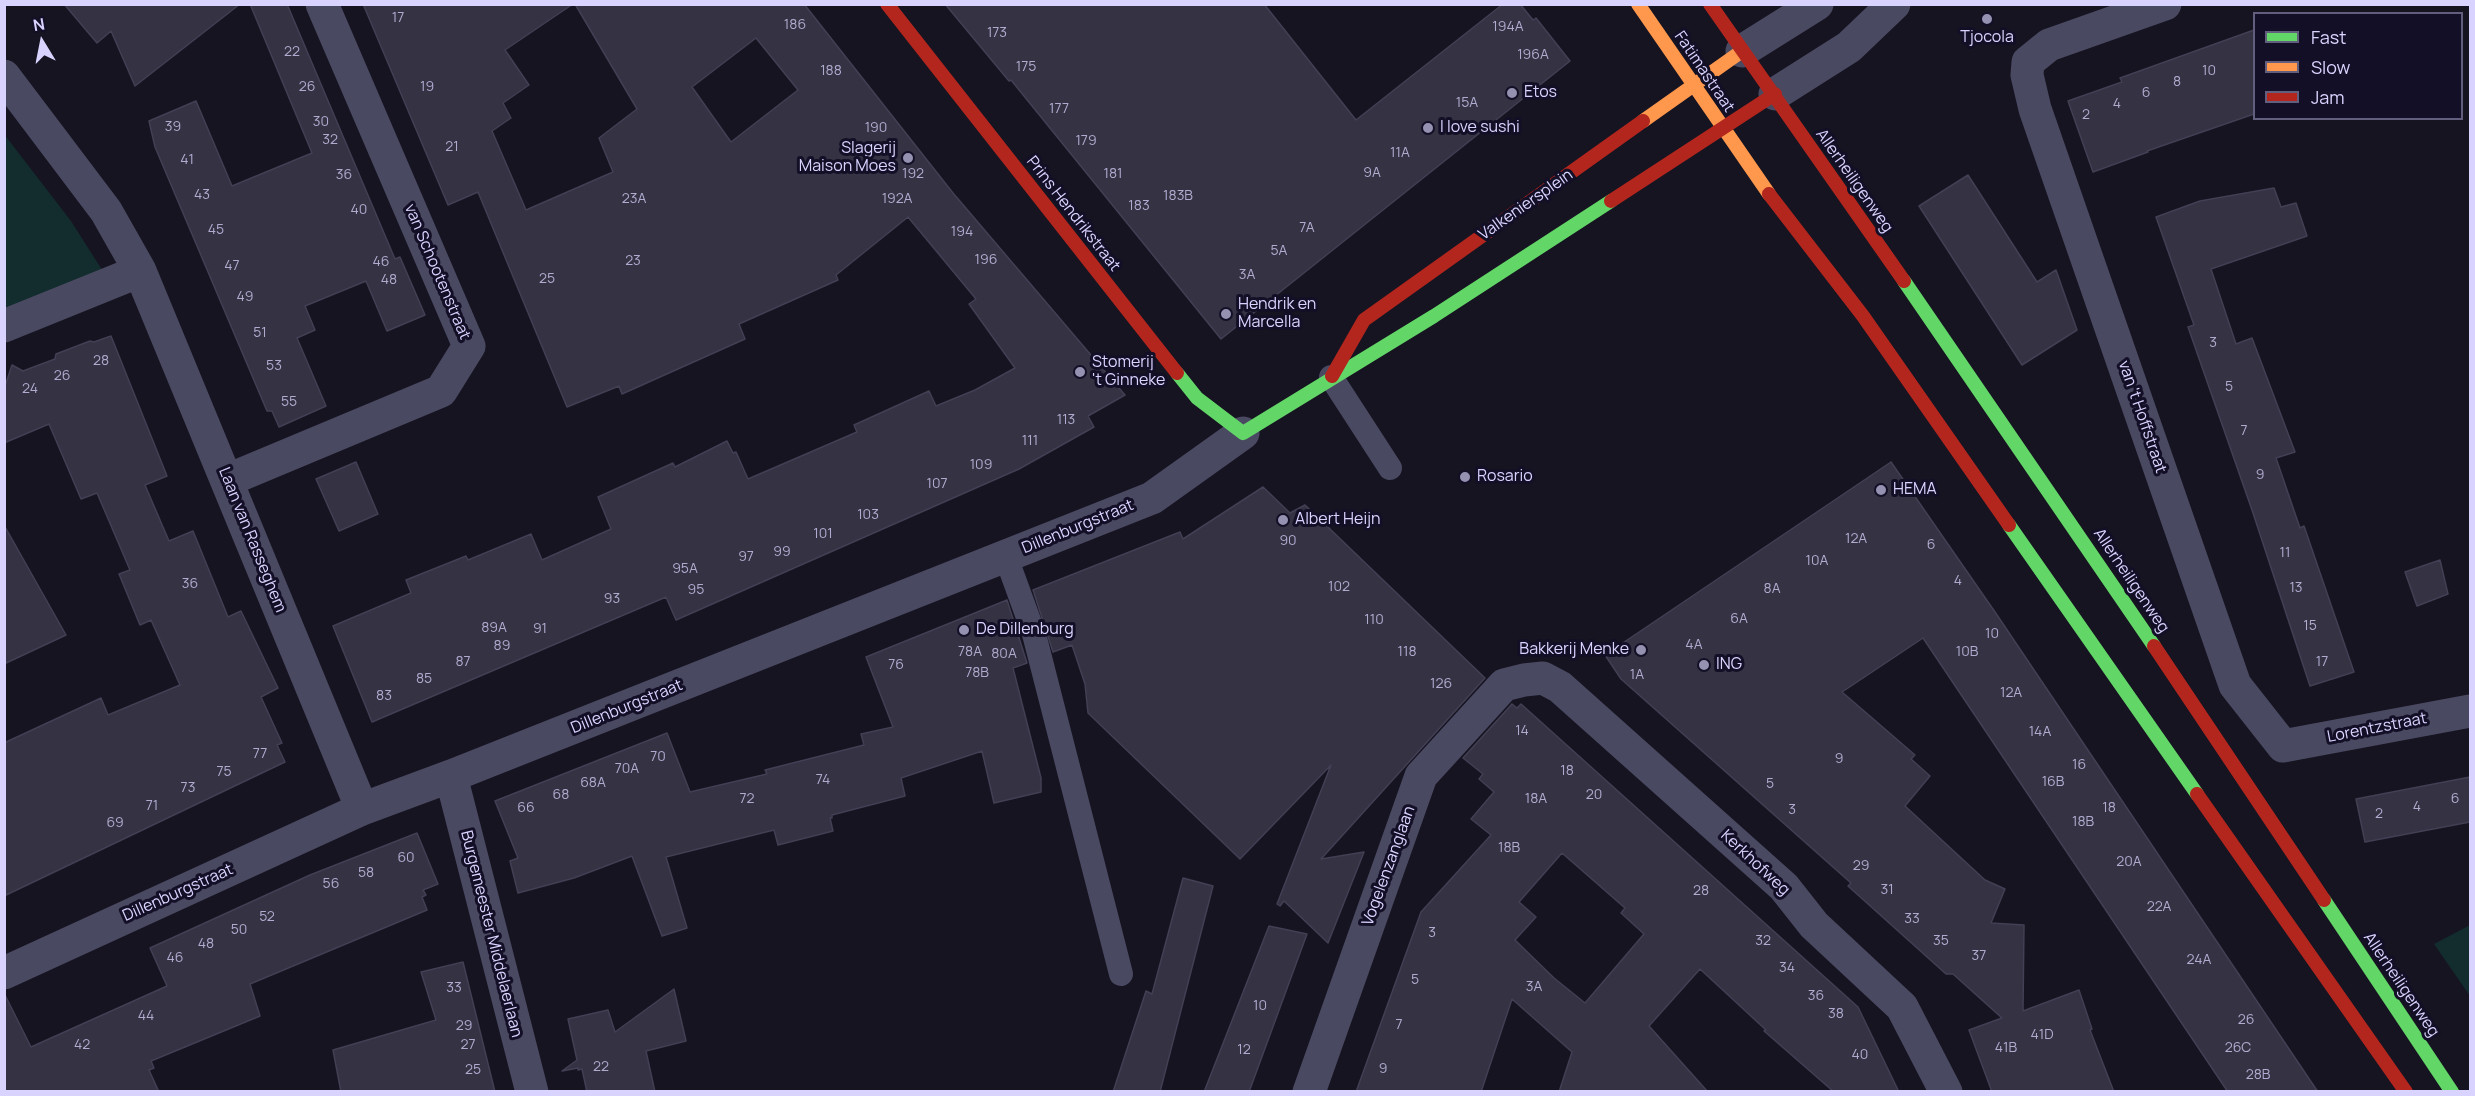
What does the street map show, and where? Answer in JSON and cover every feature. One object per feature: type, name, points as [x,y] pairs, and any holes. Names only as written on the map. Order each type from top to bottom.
[{"type":"main road","name":"Prins Hendrikstraat","points":[[887,4],[1197,398],[1243,433]]},
{"type":"main road","name":"Fatimastraat","points":[[1638,4],[1722,129]]},
{"type":"main road","points":[[1710,4],[1775,94]]},
{"type":"main road","name":"Valkeniersplein","points":[[1331,377],[1364,320],[1742,51]]},
{"type":"main road","name":"Valkeniersplein","points":[[1243,433],[1434,316],[1775,94]]},
{"type":"main road","name":"Allerheiligenweg","points":[[1775,94],[2094,556],[2452,1092]]},
{"type":"main road","points":[[1722,129],[1760,183],[1863,316],[2406,1092]]},
{"type":"street","name":"van Schootenstraat","points":[[228,480],[441,391],[469,346],[322,4]]},
{"type":"street","points":[[1742,51],[1817,4]]},
{"type":"street","points":[[1775,94],[1849,47],[1894,4]]},
{"type":"street","name":"van 't Hoffstraat","points":[[2165,4],[2049,45],[2028,62],[2027,75],[2035,109],[2235,685],[2283,746]]},
{"type":"street","name":"Laan van Rasseghem","points":[[4,76],[106,211],[140,271],[362,809]]},
{"type":"street","points":[[4,326],[140,271]]},
{"type":"street","name":"Dillenburgstraat","points":[[4,973],[362,809],[451,776],[1152,498],[1243,433]]},
{"type":"street","name":"Kerkhofweg","points":[[1524,680],[1543,678],[1560,687],[1784,887],[1814,925],[1902,1007],[1946,1092]]},
{"type":"street","name":"Vogelenzanglaan","points":[[1309,1092],[1421,776],[1504,685],[1524,680]]},
{"type":"street","name":"Lorentzstraat","points":[[2283,746],[2470,711]]},
{"type":"street","name":"Burgemeester Middelaerlaan","points":[[451,776],[532,1092]]},
{"type":"lane","points":[[1331,377],[1390,468]]},
{"type":"lane","points":[[1006,557],[1034,634],[1121,974]]},
{"type":"green space","points":[[4,134],[71,221],[104,273],[4,314]]},
{"type":"green space","points":[[2470,925],[2470,996],[2434,944]]},
{"type":"building","points":[[64,4],[240,4],[135,86],[111,31],[97,43]]},
{"type":"building","points":[[250,4],[287,4],[395,259],[400,257],[425,315],[387,331],[366,281],[305,306],[315,330],[297,338],[326,406],[279,427],[272,411],[267,411],[155,147],[149,121],[196,101],[232,186],[312,153]]},
{"type":"building","points":[[363,4],[573,4],[505,50],[529,85],[503,103],[511,118],[492,131],[526,210],[613,172],[599,138],[637,109],[575,4],[804,4],[953,193],[1125,395],[1088,416],[1094,427],[1019,469],[676,620],[666,597],[372,722],[333,626],[411,593],[406,580],[466,556],[468,560],[531,534],[542,560],[611,529],[598,497],[673,463],[675,467],[727,441],[733,453],[736,452],[748,479],[857,432],[854,425],[929,391],[936,406],[975,390],[1015,368],[969,304],[976,299],[908,217],[836,275],[838,280],[739,324],[745,339],[622,394],[619,386],[567,407],[478,192],[448,205]],"holes":[[[756,38],[798,90],[731,142],[692,87]]]},
{"type":"building","points":[[945,4],[1264,4],[1356,120],[1503,4],[1520,4],[1533,20],[1536,18],[1570,61],[1221,339],[1011,80],[1009,81]]},
{"type":"building","points":[[2253,30],[2253,114],[2093,172],[2068,101],[2122,82],[2120,78]]},
{"type":"building","points":[[1968,175],[2037,282],[2056,270],[2077,330],[2022,365],[1919,206]]},
{"type":"building","points":[[2274,188],[2281,207],[2296,203],[2307,236],[2211,269],[2236,344],[2252,338],[2295,452],[2276,458],[2300,528],[2304,526],[2354,672],[2310,686],[2188,327],[2194,325],[2156,217],[2200,201]]},
{"type":"building","points":[[111,336],[167,476],[145,485],[169,541],[193,531],[228,617],[241,611],[278,688],[261,697],[282,743],[277,745],[285,762],[4,896],[4,743],[101,698],[108,715],[180,685],[151,620],[140,625],[119,574],[130,570],[97,493],[81,499],[49,424],[4,443],[4,389],[12,365],[23,371],[55,359],[56,354]]},
{"type":"building","points":[[356,462],[378,514],[339,531],[316,479]]},
{"type":"building","points":[[1891,462],[1995,612],[2318,1092],[2228,1092],[1923,638],[1842,692],[1915,755],[1911,759],[1930,776],[1905,806],[1985,880],[2005,889],[1991,923],[2024,925],[2023,1011],[2079,990],[2092,1029],[2090,1030],[2114,1092],[1992,1092],[1969,1030],[2002,1018],[1953,974],[1946,974],[1848,886],[1851,883],[1621,679],[1605,655]]},
{"type":"building","points":[[1263,487],[1290,513],[1305,505],[1485,678],[1321,859],[1364,852],[1328,943],[1284,901],[1280,906],[1277,904],[1331,765],[1240,859],[1088,713],[1085,684],[1072,645],[1053,652],[1033,590],[1180,532],[1183,539]]},
{"type":"building","points":[[4,525],[66,635],[4,664]]},
{"type":"building","points":[[2440,560],[2448,594],[2417,606],[2405,572]]},
{"type":"building","points":[[1007,600],[1027,663],[1013,668],[1041,778],[1041,792],[994,803],[982,751],[901,778],[905,796],[832,815],[830,818],[833,831],[778,845],[774,830],[666,857],[687,928],[662,936],[632,856],[574,878],[518,893],[510,861],[518,858],[495,801],[667,733],[690,792],[767,774],[765,770],[864,745],[861,734],[893,727],[866,657]]},
{"type":"building","points":[[1512,704],[1517,708],[1521,704],[1858,1007],[1899,1092],[1834,1092],[1764,1031],[1766,1030],[1700,969],[1649,1026],[1708,1092],[1559,1092],[1572,1052],[1512,999],[1481,1092],[1356,1092],[1421,912],[1491,835],[1471,819],[1494,792],[1479,779],[1483,774],[1463,758]],"holes":[[[1562,853],[1625,908],[1621,913],[1644,934],[1585,1003],[1554,978],[1515,940],[1536,917],[1519,902]]]},
{"type":"building","points":[[2470,777],[2470,822],[2365,842],[2356,799]]},
{"type":"building","points":[[417,833],[438,884],[423,890],[426,895],[422,897],[427,910],[250,984],[260,1016],[151,1061],[154,1068],[149,1070],[159,1092],[4,1092],[4,993],[31,1047],[167,986],[150,948],[310,875]]},
{"type":"building","points":[[1183,878],[1213,886],[1160,1092],[1113,1092],[1146,991],[1152,994]]},
{"type":"building","points":[[1269,926],[1307,934],[1249,1092],[1204,1092]]},
{"type":"building","points":[[463,962],[495,1092],[341,1092],[333,1050],[436,1020],[421,972]]},
{"type":"building","points":[[674,989],[686,1041],[646,1051],[655,1092],[587,1092],[582,1069],[562,1071],[577,1060],[568,1019],[608,1010],[615,1032]]},
{"type":"traffic: fast","points":[[1177,373],[1197,398],[1243,433],[1434,316],[1611,201]]},
{"type":"traffic: fast","points":[[1904,281],[2154,646]]},
{"type":"traffic: fast","points":[[2009,525],[2197,794]]},
{"type":"traffic: fast","points":[[2324,900],[2452,1092]]},
{"type":"traffic: slow","points":[[1638,4],[1769,194]]},
{"type":"traffic: slow","points":[[1643,121],[1742,51]]},
{"type":"traffic: jam","points":[[887,4],[1177,373]]},
{"type":"traffic: jam","points":[[1710,4],[1904,281]]},
{"type":"traffic: jam","points":[[1611,201],[1775,94]]},
{"type":"traffic: jam","points":[[1332,376],[1364,320],[1643,121]]},
{"type":"traffic: jam","points":[[1769,194],[1863,316],[2009,525]]},
{"type":"traffic: jam","points":[[2154,646],[2324,900]]},
{"type":"traffic: jam","points":[[2197,794],[2406,1092]]},
{"type":"place","name":"Tjocola","points":[[1987,19]]},
{"type":"place","name":"Etos","points":[[1512,93]]},
{"type":"place","name":"I love sushi","points":[[1428,128]]},
{"type":"place","name":"Slagerij Maison Moes","points":[[908,158]]},
{"type":"place","name":"Hendrik en Marcella","points":[[1226,314]]},
{"type":"place","name":"Stomerij 't Ginneke","points":[[1080,372]]},
{"type":"place","name":"Rosario","points":[[1465,477]]},
{"type":"place","name":"HEMA","points":[[1881,490]]},
{"type":"place","name":"Albert Heijn","points":[[1283,520]]},
{"type":"place","name":"De Dillenburg","points":[[964,630]]},
{"type":"place","name":"Bakkerij Menke","points":[[1641,650]]},
{"type":"place","name":"ING","points":[[1704,665]]}]
